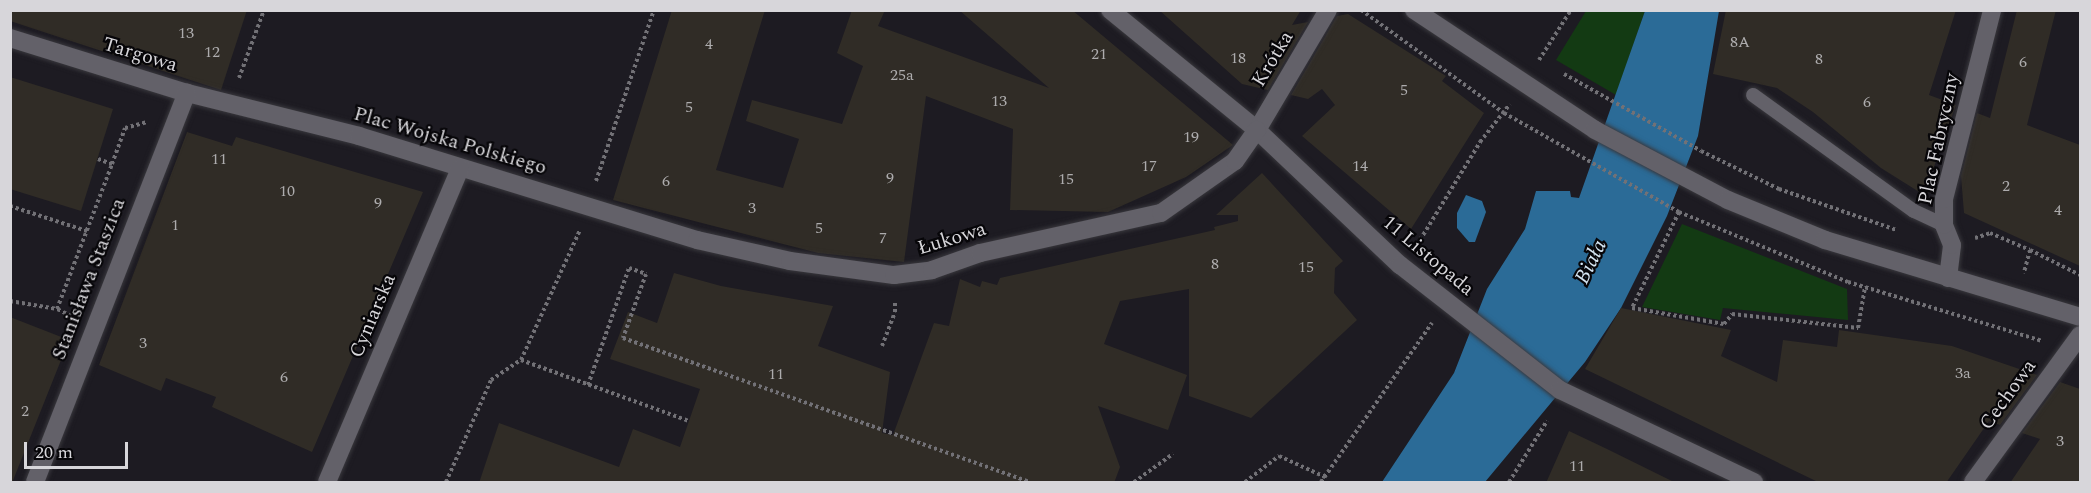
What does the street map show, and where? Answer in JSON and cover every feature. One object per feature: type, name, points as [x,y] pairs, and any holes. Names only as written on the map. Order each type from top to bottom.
[{"type":"street","name":"11 Listopada","points":[[1110,10],[1257,130],[1400,265],[1560,390],[1754,483]]},
{"type":"street","name":"Krótka","points":[[1257,130],[1328,10]]},
{"type":"street","points":[[1414,10],[1595,130],[1783,224],[1948,278],[2080,317]]},
{"type":"street","name":"Plac Fabryczny","points":[[1948,278],[1952,245],[1944,225],[1944,199],[1992,10]]},
{"type":"street","name":"Targowa","points":[[10,38],[187,93],[256,111]]},
{"type":"street","name":"Stanisława Staszica","points":[[35,483],[187,93]]},
{"type":"street","name":"Plac Wojska Polskiego","points":[[256,111],[631,219]]},
{"type":"street","name":"Łukowa","points":[[631,219],[790,261],[904,276],[932,270],[980,253],[1161,213],[1234,161],[1257,130]]},
{"type":"street","name":"Cyniarska","points":[[327,483],[459,168]]},
{"type":"street","name":"Cechowa","points":[[1973,483],[2075,342]]},
{"type":"lane","points":[[1753,95],[1914,211],[1944,225]]},
{"type":"path","points":[[237,84],[264,10]]},
{"type":"path","points":[[446,483],[491,380],[521,360],[588,206],[654,10]]},
{"type":"path","points":[[1361,10],[1504,113],[1583,160],[1679,212],[1865,287],[2075,342]]},
{"type":"path","points":[[1540,59],[1571,10]]},
{"type":"path","points":[[1608,101],[1701,151]]},
{"type":"path","points":[[57,309],[125,128],[179,112]]},
{"type":"path","points":[[1400,265],[1495,123]]},
{"type":"path","points":[[98,159],[112,164]]},
{"type":"path","points":[[10,206],[87,231]]},
{"type":"path","points":[[1679,212],[1632,308],[1724,324],[1732,314],[1858,328],[1865,287]]},
{"type":"path","points":[[2030,250],[2080,275]]},
{"type":"path","points":[[588,385],[629,268],[646,274],[623,338],[1029,483]]},
{"type":"path","points":[[10,301],[57,309],[77,319]]},
{"type":"path","points":[[882,346],[895,312]]},
{"type":"path","points":[[1321,483],[1435,320]]},
{"type":"path","points":[[521,360],[688,421]]},
{"type":"path","points":[[1509,483],[1547,421]]},
{"type":"path","points":[[1134,483],[1173,454]]},
{"type":"path","points":[[1245,483],[1279,456],[1325,477]]},
{"type":"green space","points":[[1586,11],[1645,11],[1616,95],[1556,60]]},
{"type":"green space","points":[[1682,224],[1847,289],[1848,320],[1723,308],[1720,320],[1642,307]]},
{"type":"water","name":"Biała","points":[[1645,11],[1719,11],[1698,136],[1667,216],[1621,308],[1585,362],[1485,482],[1382,482],[1454,373],[1487,289],[1525,229],[1536,191],[1570,191],[1571,197],[1579,198]]},
{"type":"water","points":[[1466,195],[1482,201],[1486,212],[1475,242],[1469,242],[1457,228],[1457,213]]},
{"type":"building","points":[[10,10],[247,10],[221,90],[10,21]]},
{"type":"building","points":[[672,10],[765,10],[716,170],[783,188],[799,139],[746,121],[752,100],[842,124],[863,66],[837,53],[852,10],[885,10],[878,26],[1049,88],[959,10],[1072,10],[1233,145],[1186,177],[1108,212],[1010,210],[1013,129],[926,96],[904,262],[818,253],[613,200]]},
{"type":"building","points":[[1159,10],[1301,10],[1292,25],[1308,22],[1268,90],[1242,84]]},
{"type":"building","points":[[1726,10],[1956,10],[1929,95],[1956,105],[1924,195],[1881,168],[1813,112],[1777,88],[1713,74]]},
{"type":"building","points":[[2017,10],[2056,10],[2027,125],[2080,145],[2080,266],[1964,213],[1961,176],[1977,113],[1990,118]]},
{"type":"building","points":[[1348,14],[1446,76],[1442,81],[1484,113],[1411,229],[1302,136],[1335,105],[1322,89],[1308,99],[1291,95],[1337,16]]},
{"type":"building","points":[[10,77],[113,109],[81,211],[10,189]]},
{"type":"building","points":[[187,132],[232,146],[236,137],[423,192],[312,452],[212,407],[216,397],[166,378],[161,391],[99,365]]},
{"type":"building","points":[[1262,173],[1343,261],[1335,268],[1334,293],[1357,320],[1251,418],[1189,396],[1189,289],[1120,301],[1104,344],[1187,375],[1168,430],[1098,406],[1120,467],[1114,483],[479,483],[499,423],[619,467],[633,429],[680,447],[700,389],[610,359],[628,312],[657,323],[674,273],[721,286],[833,306],[818,346],[890,372],[882,433],[893,435],[934,323],[949,326],[960,279],[980,287],[982,281],[997,285],[1000,278],[1215,230],[1214,227],[1238,221],[1238,215],[1216,215]]},
{"type":"building","points":[[1621,308],[1731,330],[1721,356],[1777,382],[1783,340],[1837,347],[1839,330],[1952,346],[2037,375],[2000,425],[1989,421],[1946,483],[1820,483],[1585,369]]},
{"type":"building","points":[[10,317],[69,340],[12,483],[10,483]]},
{"type":"building","points":[[2060,382],[2080,389],[2080,483],[2010,483],[2040,439],[2022,433]]},
{"type":"building","points":[[1569,431],[1607,449],[1676,483],[1546,483]]}]
